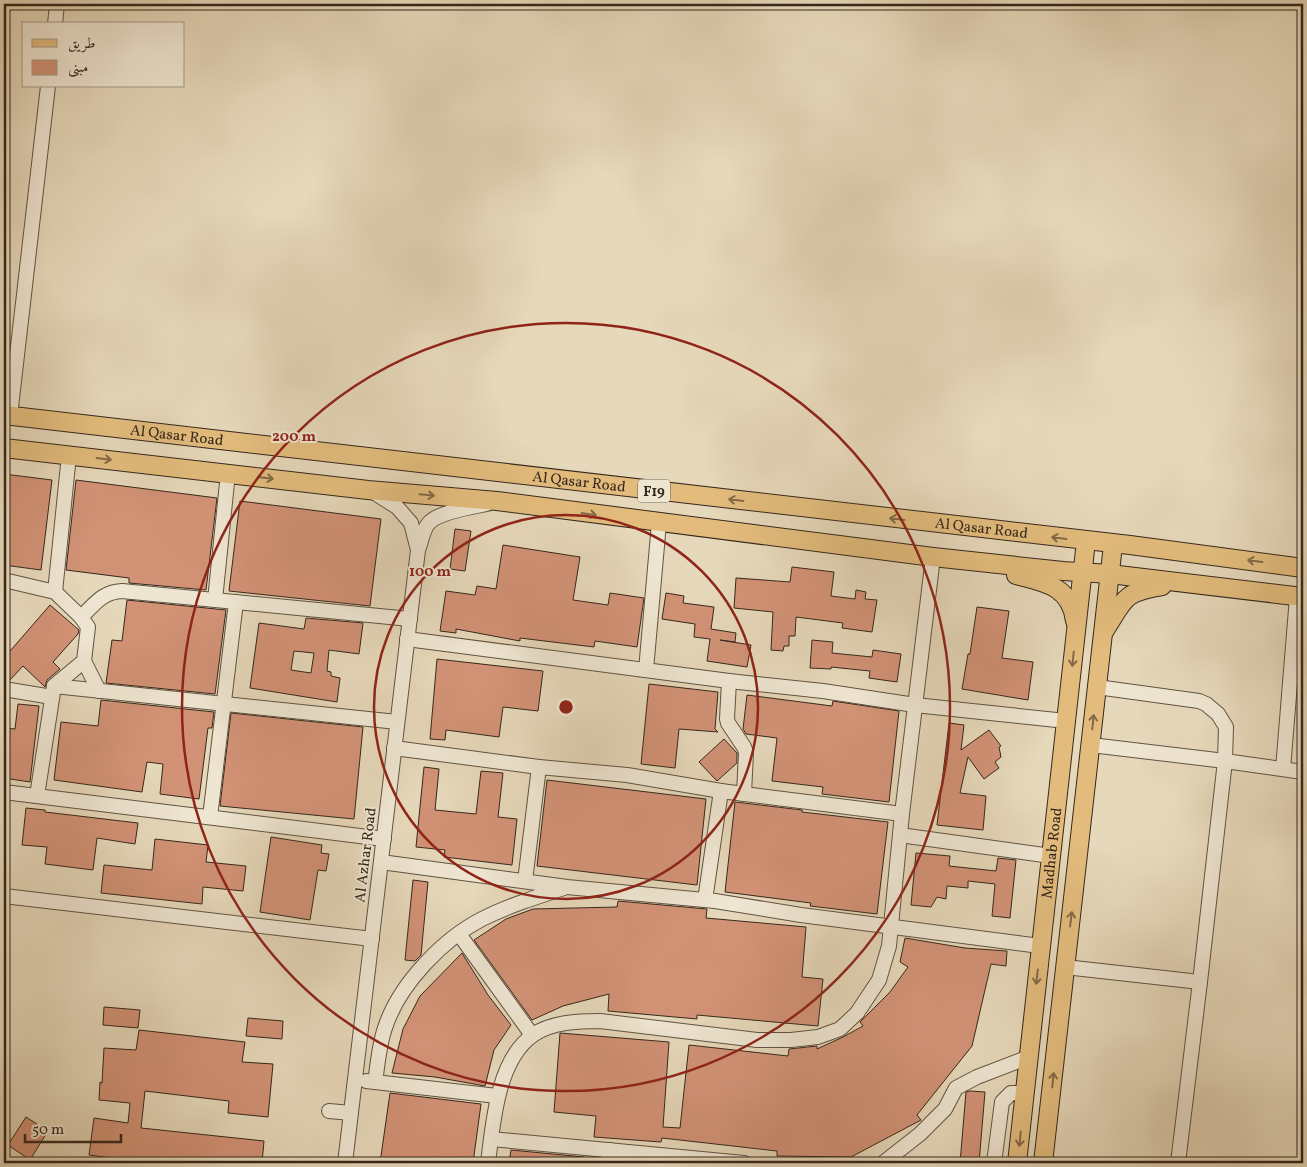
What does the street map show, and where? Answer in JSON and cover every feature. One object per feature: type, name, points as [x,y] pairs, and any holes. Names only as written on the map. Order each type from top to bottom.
[{"type":"main road","name":"Al Qasar Road","points":[[7,415],[1114,545],[1130,545],[1303,568]]},
{"type":"main road","name":"Al Qasar Road","points":[[4,448],[368,490],[497,502],[933,557],[1110,574],[1300,597]]},
{"type":"main road","name":"Madhab Road","points":[[1017,1163],[1086,541]]},
{"type":"main road","name":"Madhab Road","points":[[1043,1163],[1114,545]]},
{"type":"main road","points":[[963,560],[1045,582],[1058,588],[1068,600],[1074,615],[1076,634]]},
{"type":"main road","points":[[1104,633],[1124,600],[1132,594],[1140,590],[1183,583]]},
{"type":"street","points":[[55,22],[57,4]]},
{"type":"street","points":[[7,415],[48,88]]},
{"type":"street","points":[[55,592],[69,455]]},
{"type":"street","points":[[215,600],[228,473]]},
{"type":"street","name":"Al Azhar Road","points":[[368,490],[397,507],[404,514],[411,523],[418,550]]},
{"type":"street","name":"Al Azhar Road","points":[[345,1163],[418,550],[428,524],[434,520],[450,512],[497,502]]},
{"type":"street","points":[[646,670],[659,523]]},
{"type":"street","points":[[488,1163],[497,1096],[515,1055],[532,1035],[551,1026],[600,1021],[757,1040],[791,1040],[818,1037],[840,1029],[858,1013],[878,980],[889,946],[902,814],[933,557]]},
{"type":"street","points":[[4,580],[55,592],[81,617],[88,627],[84,661],[99,691]]},
{"type":"street","points":[[81,617],[106,594],[112,591],[122,591],[410,619]]},
{"type":"street","points":[[1283,769],[1297,674],[1300,597]]},
{"type":"street","points":[[210,817],[236,602]]},
{"type":"street","points":[[408,639],[730,681],[823,691],[915,705],[1066,721]]},
{"type":"street","points":[[37,796],[53,692],[84,661]]},
{"type":"street","points":[[730,681],[727,718],[728,723],[746,752],[744,794]]},
{"type":"street","points":[[1097,687],[1199,701],[1218,714],[1226,727],[1225,761],[1178,1163]]},
{"type":"street","points":[[4,689],[53,692],[99,691],[398,722]]},
{"type":"street","points":[[1091,745],[1303,772]]},
{"type":"street","points":[[394,748],[540,767],[627,775],[722,791],[902,814]]},
{"type":"street","points":[[525,881],[540,767]]},
{"type":"street","points":[[705,900],[722,791]]},
{"type":"street","points":[[4,792],[384,839]]},
{"type":"street","points":[[900,835],[1051,856]]},
{"type":"street","points":[[381,862],[567,887],[705,900],[801,915],[1040,946]]},
{"type":"street","points":[[375,1082],[383,1035],[394,1008],[419,971],[431,958],[459,934],[480,920],[508,906],[567,887]]},
{"type":"street","points":[[4,896],[372,939]]},
{"type":"street","points":[[459,934],[532,1035]]},
{"type":"street","points":[[1066,966],[1200,982]]},
{"type":"street","points":[[883,1163],[920,1134],[945,1109],[956,1088],[977,1077],[1029,1057]]},
{"type":"street","points":[[356,1080],[497,1096]]},
{"type":"street","points":[[994,1163],[1002,1102],[1011,1093],[1025,1093]]},
{"type":"street","points":[[329,1111],[351,1113]]},
{"type":"street","points":[[491,1139],[609,1156],[737,1163]]},
{"type":"building","points":[[4,474],[52,480],[41,570],[4,565]]},
{"type":"building","points":[[76,480],[217,498],[206,590],[129,583],[129,578],[66,570]]},
{"type":"building","points":[[240,501],[381,519],[370,606],[229,591]]},
{"type":"building","points":[[455,529],[471,531],[465,571],[450,569]]},
{"type":"building","points":[[503,545],[580,557],[573,600],[608,605],[610,593],[644,598],[637,647],[595,641],[594,647],[520,638],[520,641],[456,629],[456,633],[440,631],[446,591],[475,595],[477,586],[496,589]]},
{"type":"building","points":[[792,567],[834,572],[831,596],[855,599],[856,590],[866,592],[865,599],[877,600],[872,632],[842,628],[843,623],[796,617],[795,636],[789,636],[789,646],[784,646],[783,651],[771,650],[773,612],[734,608],[736,578],[790,582]]},
{"type":"building","points":[[666,593],[684,596],[683,603],[714,607],[711,629],[736,633],[735,642],[720,640],[751,645],[747,667],[707,661],[710,639],[694,637],[695,624],[662,619]]},
{"type":"building","points":[[127,600],[226,610],[215,694],[106,683],[112,640],[122,641]]},
{"type":"building","points":[[50,605],[79,630],[78,634],[53,662],[60,669],[47,680],[45,687],[23,666],[9,681],[4,680],[4,658]]},
{"type":"building","points":[[977,607],[1009,611],[1002,658],[1033,662],[1028,700],[962,689],[968,654],[970,654]]},
{"type":"building","points":[[306,618],[363,623],[359,654],[329,650],[327,671],[331,672],[331,676],[340,678],[337,702],[250,688],[259,623],[304,629]],"holes":[[[294,651],[314,653],[311,673],[291,670]]]},
{"type":"building","points":[[812,640],[833,642],[832,653],[872,657],[873,650],[901,654],[897,682],[869,678],[870,671],[831,667],[831,669],[810,668]]},
{"type":"building","points":[[437,659],[543,671],[538,711],[503,707],[499,737],[446,730],[445,740],[430,739]]},
{"type":"building","points":[[649,684],[718,692],[715,729],[718,732],[679,729],[675,768],[641,764]]},
{"type":"building","points":[[747,695],[832,706],[833,701],[899,711],[889,802],[822,794],[823,787],[772,781],[777,738],[746,734],[743,729]]},
{"type":"building","points":[[101,700],[214,712],[212,728],[208,728],[199,799],[160,794],[163,764],[147,762],[142,792],[54,780],[61,722],[98,726]]},
{"type":"building","points":[[18,704],[39,706],[30,782],[4,778],[4,728],[15,729]]},
{"type":"building","points":[[231,713],[363,727],[354,819],[220,806]]},
{"type":"building","points":[[949,723],[964,725],[961,750],[989,730],[1001,746],[999,747],[1001,757],[995,762],[999,768],[984,779],[968,757],[960,793],[986,796],[983,830],[937,825]]},
{"type":"building","points":[[724,739],[737,753],[737,763],[717,781],[699,762]]},
{"type":"building","points":[[424,767],[439,769],[435,810],[476,814],[481,771],[503,773],[498,817],[517,819],[512,865],[444,857],[445,850],[416,847]]},
{"type":"building","points":[[547,780],[706,799],[697,885],[537,866]]},
{"type":"building","points":[[735,802],[888,822],[877,914],[810,906],[811,903],[725,892]]},
{"type":"building","points":[[26,808],[138,823],[135,844],[97,838],[93,870],[45,864],[47,847],[22,845]]},
{"type":"building","points":[[271,837],[322,845],[321,853],[329,854],[326,871],[318,870],[310,920],[260,912]]},
{"type":"building","points":[[155,839],[208,845],[206,862],[246,866],[243,891],[203,887],[202,904],[101,893],[104,865],[152,870]]},
{"type":"building","points":[[916,853],[950,856],[949,866],[996,871],[998,858],[1016,860],[1010,918],[992,916],[995,884],[968,881],[968,888],[947,886],[946,899],[937,897],[931,907],[911,905]]},
{"type":"building","points":[[413,880],[428,882],[421,955],[415,961],[405,960]]},
{"type":"building","points":[[618,901],[707,909],[706,918],[806,927],[802,977],[823,979],[818,1026],[697,1015],[697,1019],[608,1011],[609,994],[563,1006],[532,1020],[474,940],[506,919],[533,909],[617,907]]},
{"type":"building","points":[[905,938],[965,948],[1007,951],[1006,966],[991,964],[972,1046],[917,1115],[921,1120],[851,1157],[777,1156],[777,1151],[662,1138],[661,1142],[594,1137],[596,1116],[554,1112],[560,1033],[669,1042],[663,1127],[680,1128],[689,1045],[788,1056],[789,1049],[817,1046],[817,1049],[843,1037],[863,1026],[860,1022],[890,992],[908,967],[900,962]]},
{"type":"building","points":[[462,953],[488,995],[511,1025],[494,1050],[485,1086],[435,1077],[392,1073],[403,1029],[420,996]]},
{"type":"building","points":[[104,1007],[140,1010],[138,1028],[103,1025]]},
{"type":"building","points":[[248,1018],[283,1021],[282,1039],[246,1036]]},
{"type":"building","points":[[139,1030],[245,1042],[242,1062],[273,1064],[268,1117],[228,1113],[229,1101],[145,1091],[141,1128],[264,1141],[262,1163],[147,1163],[89,1155],[94,1118],[128,1123],[130,1103],[99,1100],[104,1048],[136,1050]]},
{"type":"building","points":[[966,1092],[985,1092],[979,1163],[960,1163]]},
{"type":"building","points":[[390,1093],[481,1104],[473,1163],[380,1163]]},
{"type":"building","points":[[26,1117],[48,1131],[30,1160],[8,1145]]},
{"type":"building","points":[[511,1150],[584,1157],[583,1163],[509,1163]]}]
